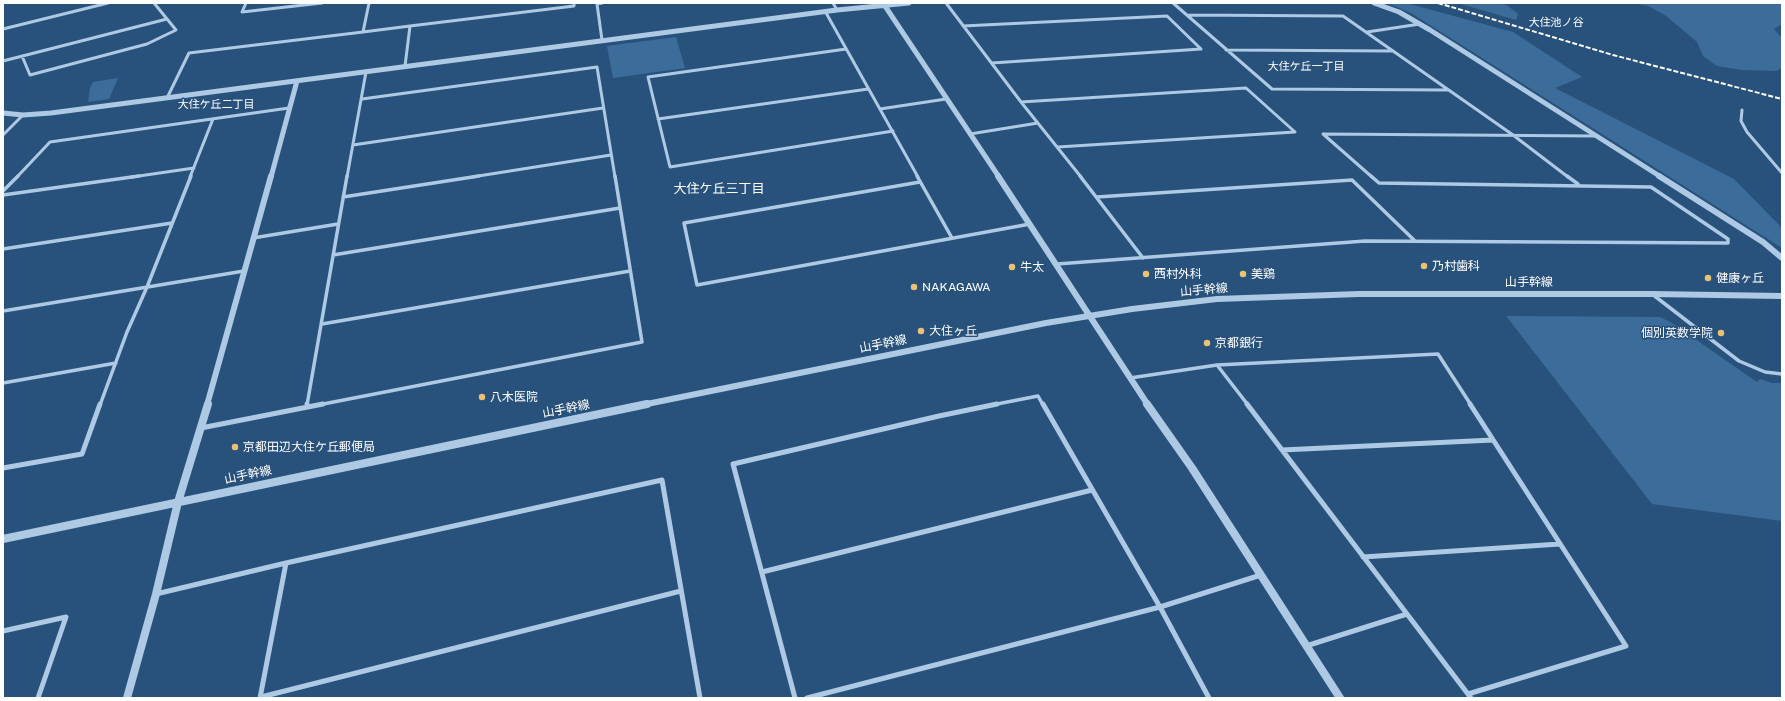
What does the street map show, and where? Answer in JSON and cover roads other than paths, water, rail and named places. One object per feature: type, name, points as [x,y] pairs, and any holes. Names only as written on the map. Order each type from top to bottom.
[{"type":"street","points":[[3,29],[108,3]]},
{"type":"street","points":[[22,56],[30,75],[146,44],[176,30],[154,3]]},
{"type":"street","points":[[246,3],[242,12],[322,3]]},
{"type":"street","points":[[363,32],[369,3]]},
{"type":"street","points":[[167,98],[189,53],[574,6],[574,3]]},
{"type":"street","points":[[602,3],[597,4],[602,40]]},
{"type":"street","points":[[833,3],[837,10]]},
{"type":"street","points":[[3,113],[23,115],[51,113],[825,11],[884,4],[909,3]]},
{"type":"street","points":[[946,3],[1143,258]]},
{"type":"street","points":[[1173,3],[1272,89],[1447,90]]},
{"type":"street","points":[[1374,3],[1399,12],[1420,24],[1763,242],[1782,258]]},
{"type":"street","points":[[884,4],[1057,264],[1129,378],[1192,468],[1340,698]]},
{"type":"street","points":[[825,11],[952,238]]},
{"type":"street","points":[[1187,14],[1343,16],[1513,135],[1579,185]]},
{"type":"street","points":[[963,26],[1167,16],[1201,49],[992,63]]},
{"type":"street","points":[[3,61],[167,19]]},
{"type":"street","points":[[1367,32],[1420,24]]},
{"type":"street","points":[[405,66],[410,26]]},
{"type":"street","points":[[846,49],[648,76],[670,166],[892,131]]},
{"type":"street","points":[[1226,50],[1392,51]]},
{"type":"street","points":[[201,428],[642,342],[597,66],[362,99]]},
{"type":"street","points":[[307,407],[338,224],[366,72]]},
{"type":"street","points":[[127,698],[156,594],[178,502],[201,428],[297,81]]},
{"type":"street","points":[[1021,102],[1246,88],[1295,132],[1058,147]]},
{"type":"street","points":[[658,119],[868,89]]},
{"type":"street","points":[[880,108],[946,99]]},
{"type":"street","points":[[3,191],[50,142],[289,108]]},
{"type":"street","points":[[353,145],[603,108]]},
{"type":"street","points":[[1742,110],[1741,121],[1747,132],[1782,174]]},
{"type":"street","points":[[3,135],[23,115]]},
{"type":"street","points":[[3,468],[82,454],[116,363],[213,119]]},
{"type":"street","points":[[970,134],[1038,123]]},
{"type":"street","points":[[1057,264],[1365,242],[1414,240],[1462,242],[1728,243],[1728,239],[1651,187],[1379,183],[1323,134],[1597,136]]},
{"type":"street","points":[[343,197],[611,155]]},
{"type":"street","points":[[3,195],[194,168]]},
{"type":"street","points":[[1097,197],[1352,180],[1414,240]]},
{"type":"street","points":[[920,182],[684,223],[697,285],[1030,224]]},
{"type":"street","points":[[333,255],[620,208]]},
{"type":"street","points":[[3,249],[172,223]]},
{"type":"street","points":[[253,238],[338,224]]},
{"type":"street","points":[[3,311],[244,271]]},
{"type":"street","points":[[322,324],[630,271]]},
{"type":"street","name":"山手幹線","points":[[3,539],[339,467],[602,414],[697,393],[1132,309],[1217,300],[1343,294],[1652,294],[1782,296]]},
{"type":"street","points":[[1652,294],[1739,362],[1765,372],[1782,374]]},
{"type":"street","points":[[1129,378],[1217,365],[1438,354],[1626,646],[1470,696],[1217,365]]},
{"type":"street","points":[[3,383],[116,363]]},
{"type":"street","points":[[795,698],[733,464],[939,416],[1038,396],[1160,607],[1209,698]]},
{"type":"street","points":[[1282,450],[1493,440]]},
{"type":"street","points":[[156,594],[286,563],[662,480],[700,698]]},
{"type":"street","points":[[762,572],[1092,490]]},
{"type":"street","points":[[1363,557],[1560,544]]},
{"type":"street","points":[[286,563],[261,697],[681,591]]},
{"type":"street","points":[[807,698],[1160,607],[1261,575]]},
{"type":"street","points":[[1306,646],[1407,614]]},
{"type":"street","points":[[3,631],[66,617],[38,698]]},
{"type":"railway","points":[[1438,3],[1613,55],[1782,99]]},
{"type":"place","name":"乃村歯科","points":[[1424,266]]},
{"type":"place","name":"牛太","points":[[1012,267]]},
{"type":"place","name":"西村外科","points":[[1146,274]]},
{"type":"place","name":"美鶏","points":[[1243,274]]},
{"type":"place","name":"健康ヶ丘","points":[[1708,278]]},
{"type":"place","name":"NAKAGAWA","points":[[914,287]]},
{"type":"place","name":"大住ヶ丘","points":[[921,331]]},
{"type":"place","name":"個別英数学院","points":[[1721,333]]},
{"type":"place","name":"京都銀行","points":[[1207,343]]},
{"type":"place","name":"八木医院","points":[[482,397]]},
{"type":"place","name":"京都田辺大住ケ丘郵便局","points":[[235,447]]},
{"type":"district","name":"大住池ノ谷","points":[[1556,23]]},
{"type":"district","name":"大住ケ丘一丁目","points":[[1306,67]]},
{"type":"district","name":"大住ケ丘二丁目","points":[[216,105]]},
{"type":"district","name":"大住ケ丘三丁目","points":[[719,189]]}]
